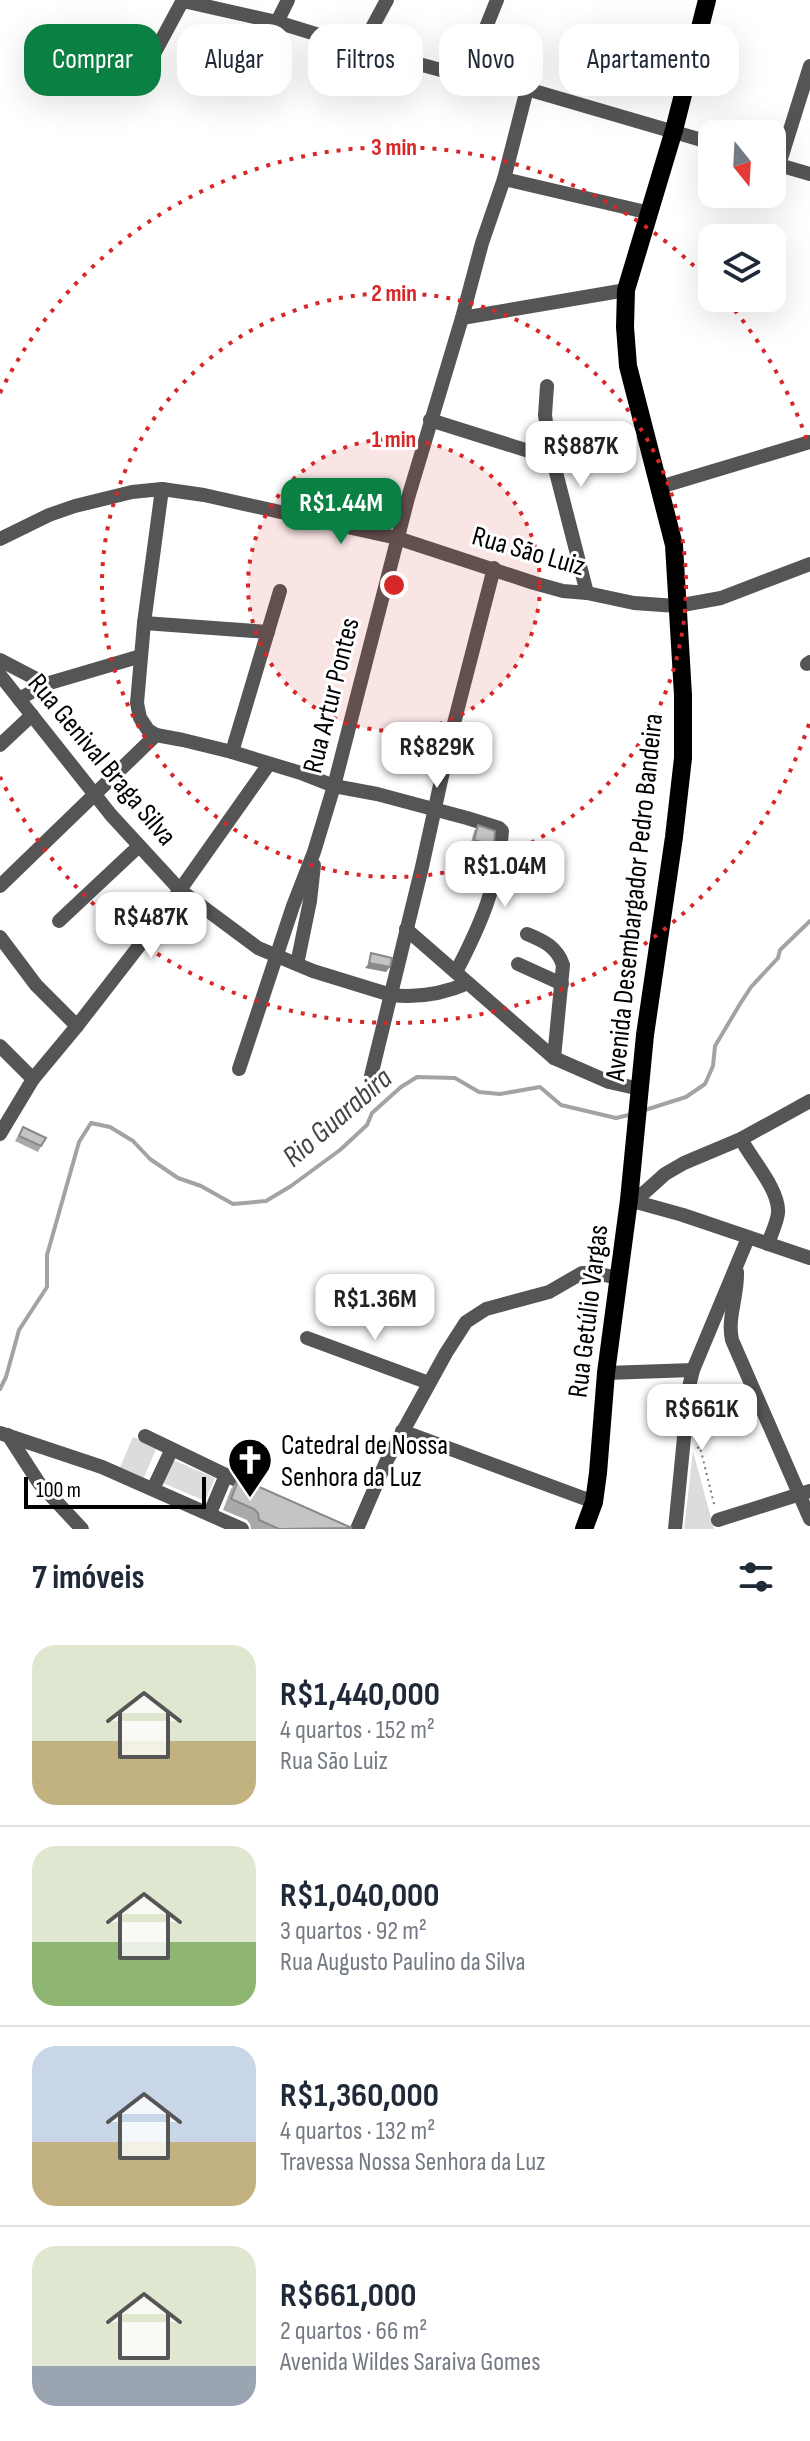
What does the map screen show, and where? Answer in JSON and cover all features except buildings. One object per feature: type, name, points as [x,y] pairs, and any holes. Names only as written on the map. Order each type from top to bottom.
[{"type":"main road","name":"Avenida Desembargador Pedro Bandeira","points":[[639,1093],[683,758],[683,695],[674,545],[628,366],[626,290],[674,130],[707,0]]},
{"type":"main road","name":"Rua Getúlio Vargas","points":[[584,1529],[594,1502],[639,1093]]},
{"type":"street","points":[[166,0],[277,22],[308,32]]},
{"type":"street","points":[[277,22],[288,0]]},
{"type":"street","points":[[374,24],[387,0]]},
{"type":"street","points":[[487,24],[497,0]]},
{"type":"street","points":[[161,41],[182,2]]},
{"type":"street","points":[[786,133],[810,66]]},
{"type":"street","points":[[543,93],[698,138]]},
{"type":"street","name":"Rua Artur Pontes","points":[[239,1069],[334,786],[397,538],[482,243],[504,179],[525,96]]},
{"type":"street","points":[[786,167],[810,174]]},
{"type":"street","points":[[504,179],[650,213]]},
{"type":"street","points":[[462,318],[626,290]]},
{"type":"street","points":[[547,386],[545,415],[549,445],[587,593]]},
{"type":"street","points":[[430,420],[554,459]]},
{"type":"street","points":[[660,487],[810,442]]},
{"type":"street","points":[[162,489],[141,656],[137,709],[143,724],[156,735],[232,752],[334,786],[377,794],[498,828],[502,832],[494,880],[481,923],[456,972]]},
{"type":"street","name":"Rua São Luiz","points":[[0,539],[75,506],[132,492],[162,489],[262,507],[397,538],[549,587],[634,603],[677,606],[721,598],[810,564]]},
{"type":"street","points":[[371,1076],[494,568]]},
{"type":"street","points":[[232,752],[280,591]]},
{"type":"street","points":[[144,623],[268,632]]},
{"type":"street","points":[[19,699],[46,684],[141,656]]},
{"type":"street","name":"Rua Genival Braga Silva","points":[[0,660],[46,684]]},
{"type":"street","name":"Rua Genival Braga Silva","points":[[0,675],[94,794],[180,890],[258,948],[391,995],[438,993],[468,983]]},
{"type":"street","points":[[0,745],[32,715]]},
{"type":"street","points":[[0,886],[156,735]]},
{"type":"street","points":[[0,1134],[33,1079],[180,890],[269,764]]},
{"type":"street","points":[[59,921],[139,846]]},
{"type":"street","name":"Rua Artur Pontes","points":[[297,964],[310,901],[314,852]]},
{"type":"street","points":[[406,929],[554,1058],[639,1093]]},
{"type":"street","points":[[527,934],[552,947],[563,965],[554,1058]]},
{"type":"street","points":[[0,938],[36,985],[77,1026]]},
{"type":"street","points":[[518,964],[562,984]]},
{"type":"street","points":[[3,1054],[33,1079]]},
{"type":"street","points":[[629,1200],[684,1163],[741,1139],[810,1101]]},
{"type":"street","points":[[741,1139],[763,1173],[777,1204],[777,1217],[768,1244]]},
{"type":"street","points":[[629,1200],[810,1258]]},
{"type":"street","points":[[675,1529],[686,1409],[693,1370],[748,1238]]},
{"type":"street","points":[[737,1265],[738,1283],[730,1329],[732,1340],[805,1493],[810,1519]]},
{"type":"street","points":[[357,1529],[402,1431],[466,1322],[475,1314],[502,1303],[549,1292],[582,1273],[618,1278]]},
{"type":"street","points":[[307,1338],[429,1383]]},
{"type":"street","points":[[606,1373],[693,1370]]},
{"type":"street","points":[[402,1431],[594,1502]]},
{"type":"street","points":[[4,1434],[102,1467],[210,1513],[232,1527]]},
{"type":"street","points":[[4,1434],[39,1483],[82,1529]]},
{"type":"street","points":[[145,1436],[265,1493]]},
{"type":"street","points":[[153,1489],[171,1451]]},
{"type":"street","points":[[210,1513],[226,1475]]},
{"type":"street","points":[[718,1520],[805,1493]]},
{"type":"path","points":[[684,1449],[700,1447],[718,1520]]},
{"type":"shaded area","points":[[133,1437],[157,1447],[142,1482],[118,1472]]},
{"type":"shaded area","points":[[693,1451],[714,1529],[684,1529]]},
{"type":"shaded area","points":[[173,1460],[215,1478],[205,1501],[163,1483]]},
{"type":"waterway","name":"Rio Guarabira","points":[[645,1110],[686,1097],[705,1084],[713,1066],[715,1046],[740,1004],[778,958],[780,950],[810,921]]},
{"type":"waterway","name":"Rio Guarabira","points":[[0,1389],[19,1330],[47,1287],[47,1255],[79,1142],[91,1123],[110,1127],[133,1141],[150,1159],[178,1178],[201,1186],[233,1204],[266,1201],[291,1186],[340,1150],[367,1125],[372,1113],[417,1077],[455,1078],[479,1092],[500,1094],[540,1087],[561,1105],[616,1118],[633,1114]]},
{"type":"place","name":"Catedral de Nossa Senhora da Luz","points":[[250,1499]]}]
